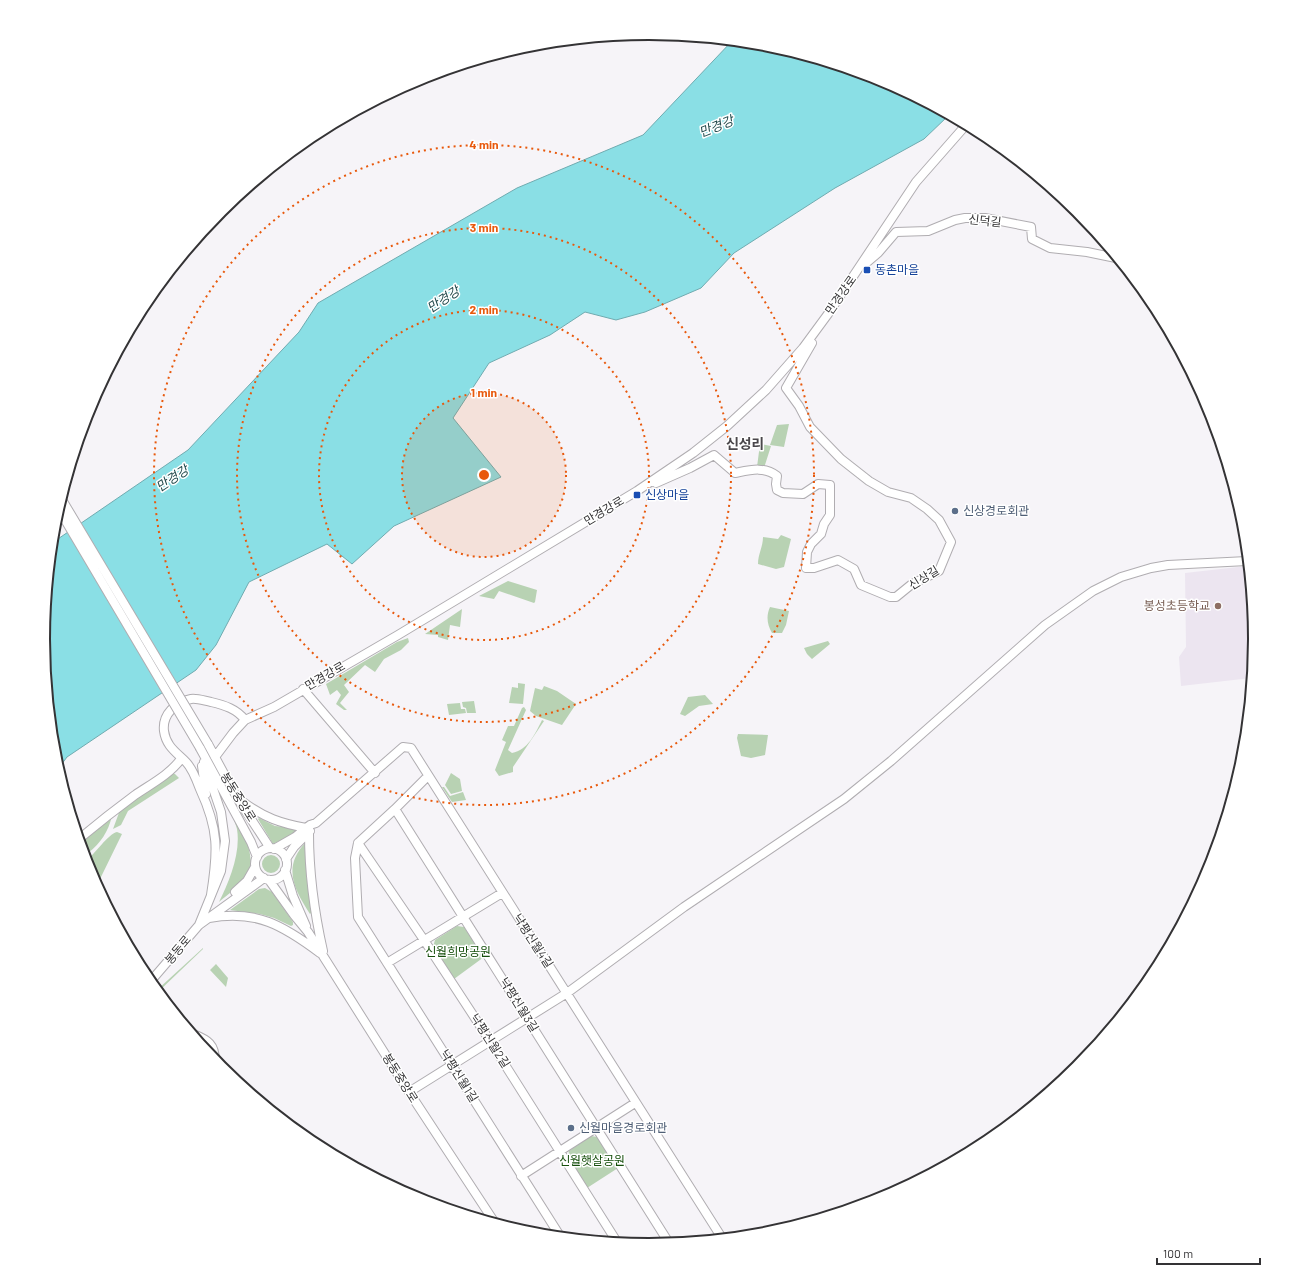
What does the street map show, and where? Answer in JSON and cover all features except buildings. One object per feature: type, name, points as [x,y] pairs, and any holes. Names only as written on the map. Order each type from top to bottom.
[{"type":"street","name":"만경강로","points":[[205,758],[245,720],[274,707],[303,688],[398,635],[637,491],[693,453],[741,414],[770,386],[802,348],[859,269],[916,182],[962,129]]},
{"type":"street","name":"신덕길","points":[[859,269],[878,253],[896,232],[928,231],[955,220],[965,218],[985,218],[1031,228],[1032,239],[1050,248],[1087,252],[1110,257]]},
{"type":"street","name":"신상길","points":[[637,491],[672,477],[714,455],[735,473],[756,469],[773,473],[777,476],[777,490],[783,493],[803,494],[812,486],[818,484],[830,485],[830,515],[824,524],[821,534],[811,544],[807,552],[806,568],[814,568],[838,560],[854,569],[861,585],[896,598],[912,584],[940,571],[952,542],[939,520],[927,509],[911,498],[888,492],[850,467],[815,433],[786,388],[828,314]]},
{"type":"street","name":"봉동중앙로","points":[[65,505],[208,744],[205,758],[251,842],[257,857]]},
{"type":"street","points":[[63,516],[205,758],[219,804],[224,828],[221,871],[199,925]]},
{"type":"street","points":[[409,1092],[567,993],[684,907],[849,795],[891,761],[1045,625],[1093,591],[1121,577],[1151,568],[1168,565],[1242,561]]},
{"type":"street","points":[[303,688],[375,773]]},
{"type":"street","points":[[211,894],[216,868],[217,843],[214,826],[206,802],[184,760],[172,751],[164,731],[164,722],[167,714],[177,704],[192,699],[205,700],[234,710],[241,714],[245,720]]},
{"type":"street","name":"낙평신월4길","points":[[286,859],[308,830],[403,747],[407,746],[411,748],[719,1234]]},
{"type":"street","points":[[83,836],[119,806],[160,779],[184,760],[205,758]]},
{"type":"street","points":[[205,758],[206,802]]},
{"type":"street","name":"봉동중앙로","points":[[205,758],[236,796],[272,849],[279,851],[286,859],[285,870],[293,896],[308,932]]},
{"type":"street","points":[[358,843],[428,776]]},
{"type":"street","points":[[236,796],[265,817],[280,823],[308,830],[313,899],[325,957]]},
{"type":"street","name":"낙평신월3길","points":[[395,809],[666,1238]]},
{"type":"street","name":"낙평신월4길","points":[[272,849],[308,830]]},
{"type":"street","name":"낙평신월1길","points":[[358,843],[355,858],[358,917],[556,1230]]},
{"type":"street","name":"낙평신월2길","points":[[358,843],[490,1041],[614,1237]]},
{"type":"street","points":[[255,867],[257,857],[260,852],[272,849]]},
{"type":"street","name":"봉동중앙로","points":[[255,867],[257,872],[267,879],[308,932],[325,957],[409,1092],[492,1218]]},
{"type":"street","name":"봉동로","points":[[207,919],[212,909],[240,888],[252,875],[255,867]]},
{"type":"street","points":[[267,879],[279,877],[285,870]]},
{"type":"street","name":"봉동로","points":[[154,977],[199,925],[267,879]]},
{"type":"street","points":[[387,963],[502,893]]},
{"type":"street","points":[[207,919],[237,915],[268,921],[290,931],[325,957]]},
{"type":"street","points":[[201,1038],[211,1044],[214,1051]]},
{"type":"street","points":[[521,1176],[635,1103]]},
{"type":"shaded area","name":"봉성초등학교","points":[[1243,567],[1248,639],[1246,679],[1181,686],[1179,657],[1186,647],[1185,573]]},
{"type":"green space","points":[[789,424],[784,447],[770,445],[777,425]]},
{"type":"green space","points":[[760,444],[771,446],[764,468],[757,467]]},
{"type":"green space","points":[[781,535],[791,539],[784,567],[776,569],[758,564],[763,537],[778,539]]},
{"type":"green space","points":[[508,581],[537,590],[535,602],[534,603],[499,591],[494,599],[479,596]]},
{"type":"green space","points":[[770,607],[789,611],[786,625],[782,633],[772,633],[770,630],[768,617]]},
{"type":"green space","points":[[462,609],[460,627],[450,625],[448,640],[438,637],[438,635],[425,634]]},
{"type":"green space","points":[[408,638],[409,642],[401,650],[384,659],[375,672],[365,665],[344,685],[349,692],[340,703],[347,710],[344,710],[336,704],[341,695],[337,690],[330,695],[326,684],[397,642]]},
{"type":"green space","points":[[828,641],[830,644],[812,659],[804,648]]},
{"type":"green space","points":[[518,683],[525,684],[523,704],[509,703],[512,687],[518,688]]},
{"type":"green space","points":[[544,686],[557,691],[576,704],[562,725],[536,716],[530,711],[535,688],[542,690]]},
{"type":"green space","points":[[705,695],[713,704],[699,706],[685,716],[680,714],[688,697]]},
{"type":"green space","points":[[474,701],[476,713],[467,713],[462,702]]},
{"type":"green space","points":[[460,703],[461,709],[465,709],[466,713],[449,715],[447,704]]},
{"type":"green space","points":[[524,707],[526,710],[508,750],[512,753],[522,749],[533,737],[513,767],[513,772],[499,776],[495,770],[506,742],[502,740],[508,726],[514,726],[522,708]]},
{"type":"green space","points":[[542,720],[544,721],[534,735]]},
{"type":"green space","points":[[738,734],[768,735],[765,755],[751,758],[741,756],[737,738]]},
{"type":"green space","points":[[172,773],[179,778],[128,811],[121,825],[113,829],[120,810]]},
{"type":"green space","points":[[451,773],[460,779],[462,791],[451,794],[445,785]]},
{"type":"green space","points":[[442,787],[444,787],[450,796],[463,792],[466,800],[452,802]]},
{"type":"green space","points":[[230,808],[247,842],[251,860],[250,869],[240,884],[219,902],[227,886],[236,857],[238,838],[237,829]]},
{"type":"green space","points":[[112,816],[103,837],[89,852],[84,839]]},
{"type":"green space","points":[[259,818],[275,826],[295,828],[298,830],[296,833],[273,844],[258,819]]},
{"type":"green space","points":[[117,832],[122,834],[100,879],[91,857],[113,834]]},
{"type":"green space","points":[[306,842],[306,873],[312,912],[310,914],[295,887],[292,869],[294,860]]},
{"type":"green space","points":[[267,855],[275,855],[280,860],[278,871],[275,873],[267,873],[262,868],[262,860]]},
{"type":"green space","points":[[265,888],[272,892],[293,922],[293,925],[291,926],[274,918],[260,914],[230,910],[259,889]]},
{"type":"green space","name":"신월희망공원","points":[[457,926],[464,927],[484,957],[454,979],[433,947],[435,940]]},
{"type":"green space","points":[[203,948],[162,988],[161,987]]},
{"type":"green space","points":[[216,964],[228,978],[226,987],[210,970]]},
{"type":"green space","name":"신월햇살공원","points":[[591,1136],[598,1137],[618,1168],[587,1188],[568,1157],[569,1151]]},
{"type":"water","name":"만경강","points":[[728,45],[804,60],[841,72],[878,86],[945,119],[924,139],[835,188],[734,253],[701,288],[645,312],[616,320],[585,312],[550,335],[489,363],[453,418],[501,477],[394,526],[352,564],[327,544],[249,582],[216,645],[196,670],[67,757],[63,763],[55,717],[51,678],[50,639],[51,600],[58,539],[188,450],[299,332],[318,303],[517,188],[643,135]]},
{"type":"place","name":"동촌마을","points":[[867,270]]},
{"type":"place","name":"신상마을","points":[[637,495]]},
{"type":"place","name":"신상경로회관","points":[[955,511]]},
{"type":"place","name":"봉성초등학교","points":[[1218,606]]},
{"type":"place","name":"신월마을경로회관","points":[[571,1128]]},
{"type":"district","name":"신성리","points":[[745,444]]}]
